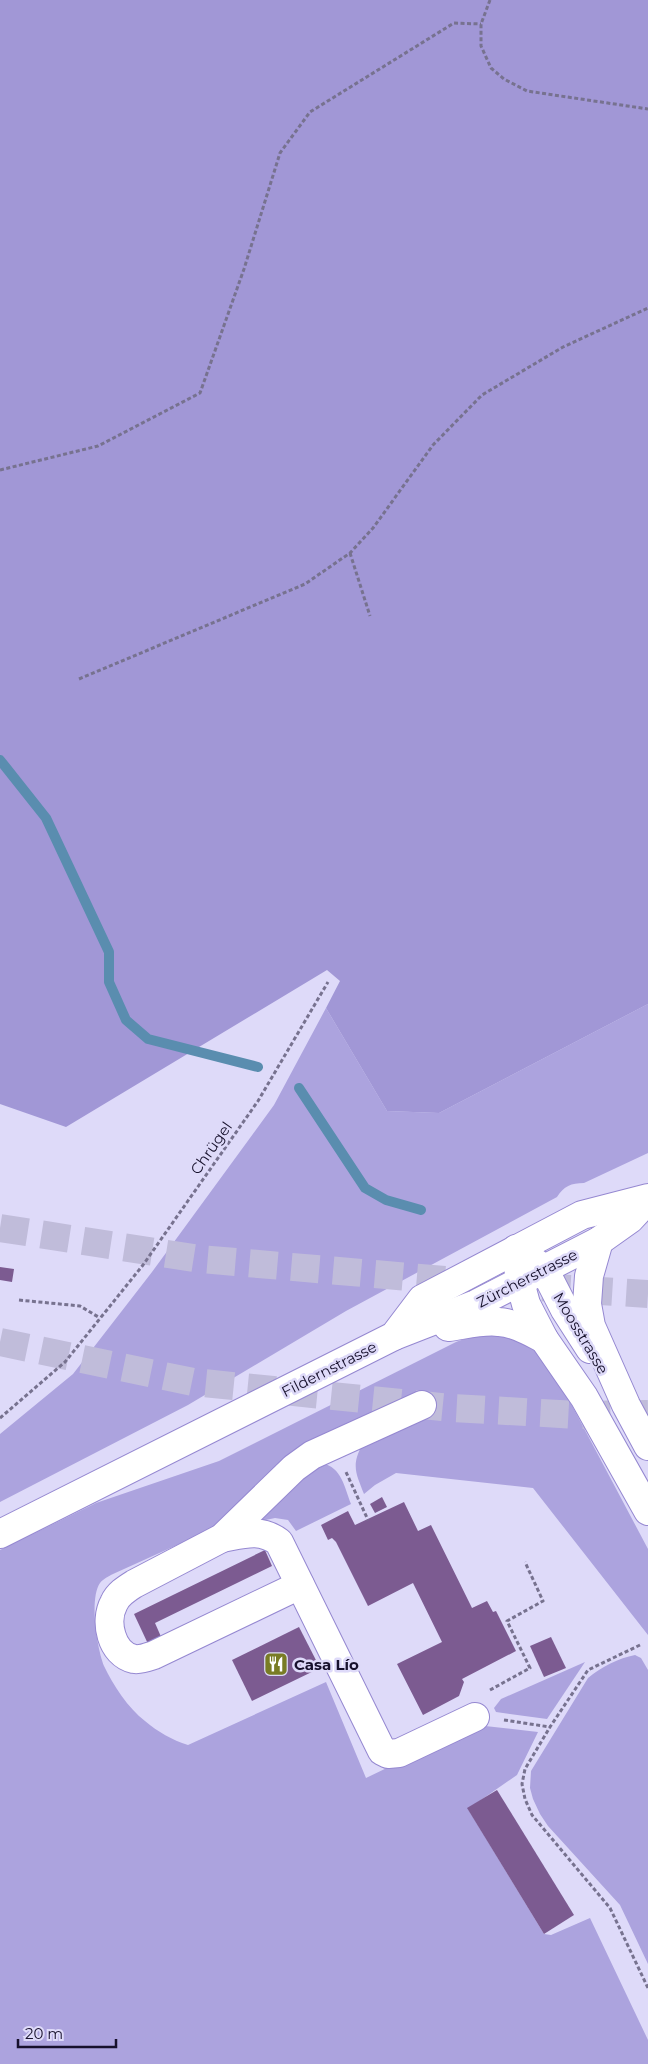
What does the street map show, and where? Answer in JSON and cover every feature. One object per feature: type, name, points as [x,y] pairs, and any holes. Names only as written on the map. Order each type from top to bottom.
[{"type":"main road","name":"Zürcherstrasse","points":[[394,1336],[476,1304],[599,1241],[630,1219],[648,1199]]},
{"type":"main road","name":"Fildernstrasse","points":[[0,1534],[394,1336],[422,1299],[516,1249],[582,1215],[648,1199]]},
{"type":"main road","name":"Moosstrasse","points":[[599,1241],[589,1276],[587,1304],[591,1326],[626,1405],[648,1446]]},
{"type":"main road","name":"Moosstrasse","points":[[516,1249],[544,1269],[565,1310],[626,1405]]},
{"type":"main road","name":"Moosstrasse","points":[[516,1249],[520,1282],[526,1304],[544,1340],[584,1397],[648,1511]]},
{"type":"main road","name":"Moosstrasse","points":[[394,1336],[482,1322],[499,1322],[514,1326],[544,1340]]},
{"type":"main road","points":[[300,1585],[154,1655],[134,1659],[117,1647],[112,1636],[109,1623],[114,1602],[121,1593],[134,1584],[222,1538],[294,1468],[312,1455],[422,1405]]},
{"type":"main road","points":[[222,1538],[254,1533],[264,1534],[272,1537],[284,1548],[300,1585],[382,1751],[388,1754],[399,1753],[475,1717]]},
{"type":"path","points":[[490,0],[481,24],[481,46],[491,68],[512,83],[527,91],[648,109]]},
{"type":"path","points":[[0,470],[98,446],[200,393],[244,269],[280,153],[310,112],[454,23],[481,24]]},
{"type":"path","points":[[79,679],[305,584],[350,554],[373,528],[433,445],[482,396],[563,347],[648,308]]},
{"type":"path","points":[[350,554],[370,616]]},
{"type":"path","name":"Chrügel","points":[[0,1418],[65,1362],[143,1265],[258,1101],[328,982]]},
{"type":"path","points":[[19,1300],[80,1306],[100,1318]]},
{"type":"path","points":[[334,1444],[368,1520]]},
{"type":"path","points":[[525,1562],[543,1601],[507,1621],[530,1668],[491,1689],[475,1717],[550,1727]]},
{"type":"path","points":[[640,1645],[588,1670],[525,1769],[522,1784],[525,1799],[532,1815],[610,1908],[648,1988]]},
{"type":"shaded area","points":[[0,0],[648,0],[648,1004],[439,1113],[387,1111],[326,1008],[340,981],[327,970],[66,1127],[0,1104]]},
{"type":"shaded area","points":[[648,1004],[648,1153],[584,1183],[568,1186],[557,1197],[346,1311],[188,1405],[0,1502],[0,1434],[73,1374],[152,1272],[274,1105],[326,1008],[387,1111],[439,1113]]},
{"type":"shaded area","points":[[492,1333],[522,1342],[536,1352],[560,1383],[648,1549],[648,1635],[533,1488],[396,1473],[364,1494],[356,1471],[356,1460],[361,1447],[424,1394],[219,1526],[103,1580],[97,1590],[95,1600],[95,1624],[99,1648],[104,1666],[116,1688],[133,1710],[160,1732],[188,1745],[326,1682],[366,1778],[476,1725],[538,1732],[517,1775],[468,1809],[544,1934],[551,1935],[590,1918],[648,2040],[648,2064],[0,2064],[0,1550],[96,1503],[219,1461],[456,1342],[475,1335]]},
{"type":"shaded area","points":[[322,1463],[329,1465],[338,1473],[351,1504],[296,1531],[288,1520],[275,1518],[251,1523],[303,1470]]},
{"type":"shaded area","points":[[635,1655],[641,1658],[648,1670],[648,1964],[620,1905],[548,1826],[540,1814],[530,1788],[531,1771],[588,1678],[610,1664]]},
{"type":"shaded area","points":[[585,1662],[547,1719],[496,1712],[494,1708],[501,1699]]},
{"type":"building","points":[[0,1267],[14,1269],[12,1282],[0,1280]]},
{"type":"building","points":[[382,1497],[387,1507],[375,1513],[370,1504]]},
{"type":"building","points":[[404,1502],[418,1531],[431,1525],[472,1608],[487,1601],[493,1612],[496,1611],[516,1651],[462,1679],[464,1682],[459,1696],[423,1715],[397,1664],[442,1642],[413,1583],[368,1606],[336,1542],[332,1538],[328,1540],[321,1525],[348,1511],[355,1525]]},
{"type":"building","points":[[265,1550],[272,1566],[155,1623],[162,1639],[149,1646],[134,1614]]},
{"type":"building","name":"Casa Lío","points":[[299,1627],[320,1668],[252,1701],[232,1660]]},
{"type":"building","points":[[551,1637],[566,1668],[544,1677],[530,1646]]},
{"type":"building","points":[[497,1790],[574,1915],[544,1934],[467,1808]]},
{"type":"waterway","points":[[0,760],[46,818],[109,952],[109,982],[126,1020],[148,1039],[258,1067]]},
{"type":"waterway","points":[[299,1088],[365,1188],[386,1200],[421,1210]]},
{"type":"tunnel","points":[[0,1228],[200,1259],[491,1284],[648,1294]]},
{"type":"tunnel","points":[[0,1342],[193,1382],[452,1408],[579,1415],[648,1414]]},
{"type":"place","name":"Casa Lío","points":[[276,1664]]}]
